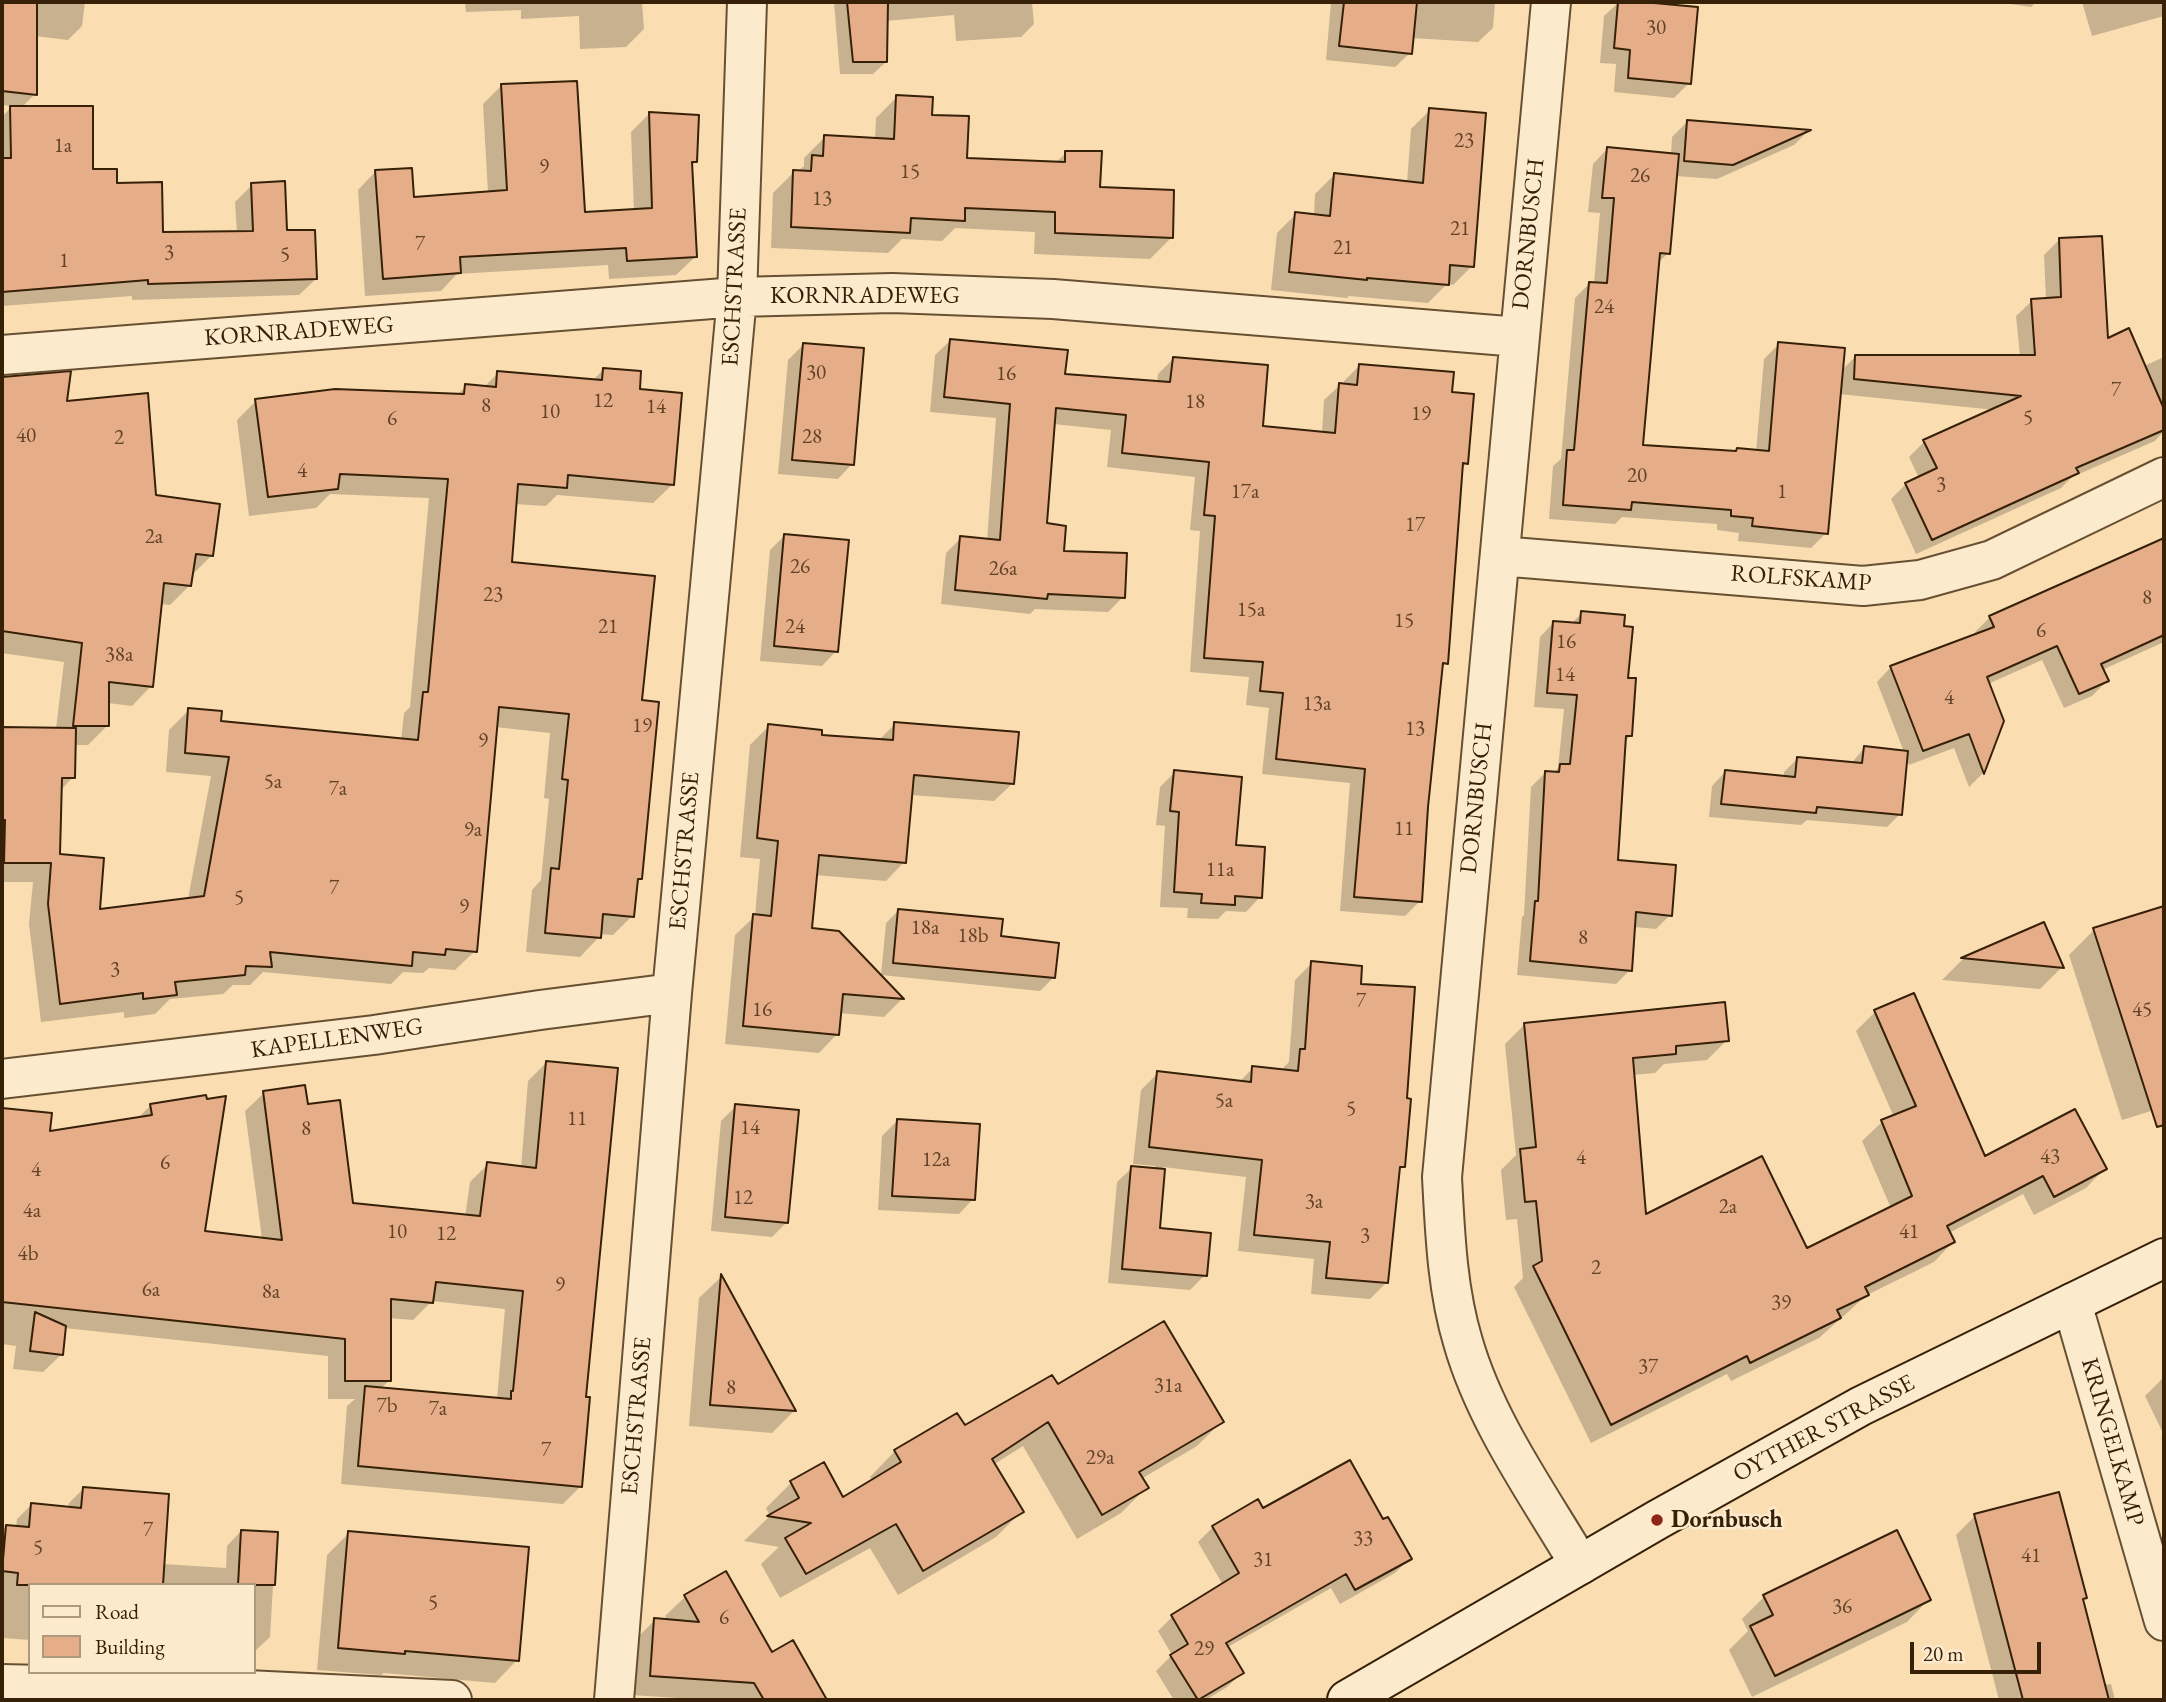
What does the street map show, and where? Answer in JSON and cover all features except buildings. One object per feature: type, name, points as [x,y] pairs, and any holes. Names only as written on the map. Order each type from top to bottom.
[{"type":"street","name":"ESCHSTRASSE","points":[[614,1700],[672,993],[737,297],[747,2]]},
{"type":"street","name":"DORNBUSCH","points":[[1551,2],[1442,1177],[1447,1265],[1463,1342],[1489,1411],[1580,1566]]},
{"type":"street","name":"KORNRADEWEG","points":[[2,355],[737,297],[892,293],[1053,299],[1519,337]]},
{"type":"street","name":"ROLFSKAMP","points":[[1500,556],[1863,586],[1920,580],[1992,560],[2164,477]]},
{"type":"street","name":"KAPELLENWEG","points":[[2,1079],[288,1046],[672,993]]},
{"type":"street","name":"OYTHER STRASSE","points":[[1347,1700],[1861,1406],[2164,1258]]},
{"type":"street","name":"KRINGELKAMP","points":[[2072,1303],[2164,1621]]},
{"type":"street","points":[[2,1684],[247,1690],[452,1700]]},
{"type":"place","name":"Dornbusch","points":[[1657,1520]]}]
